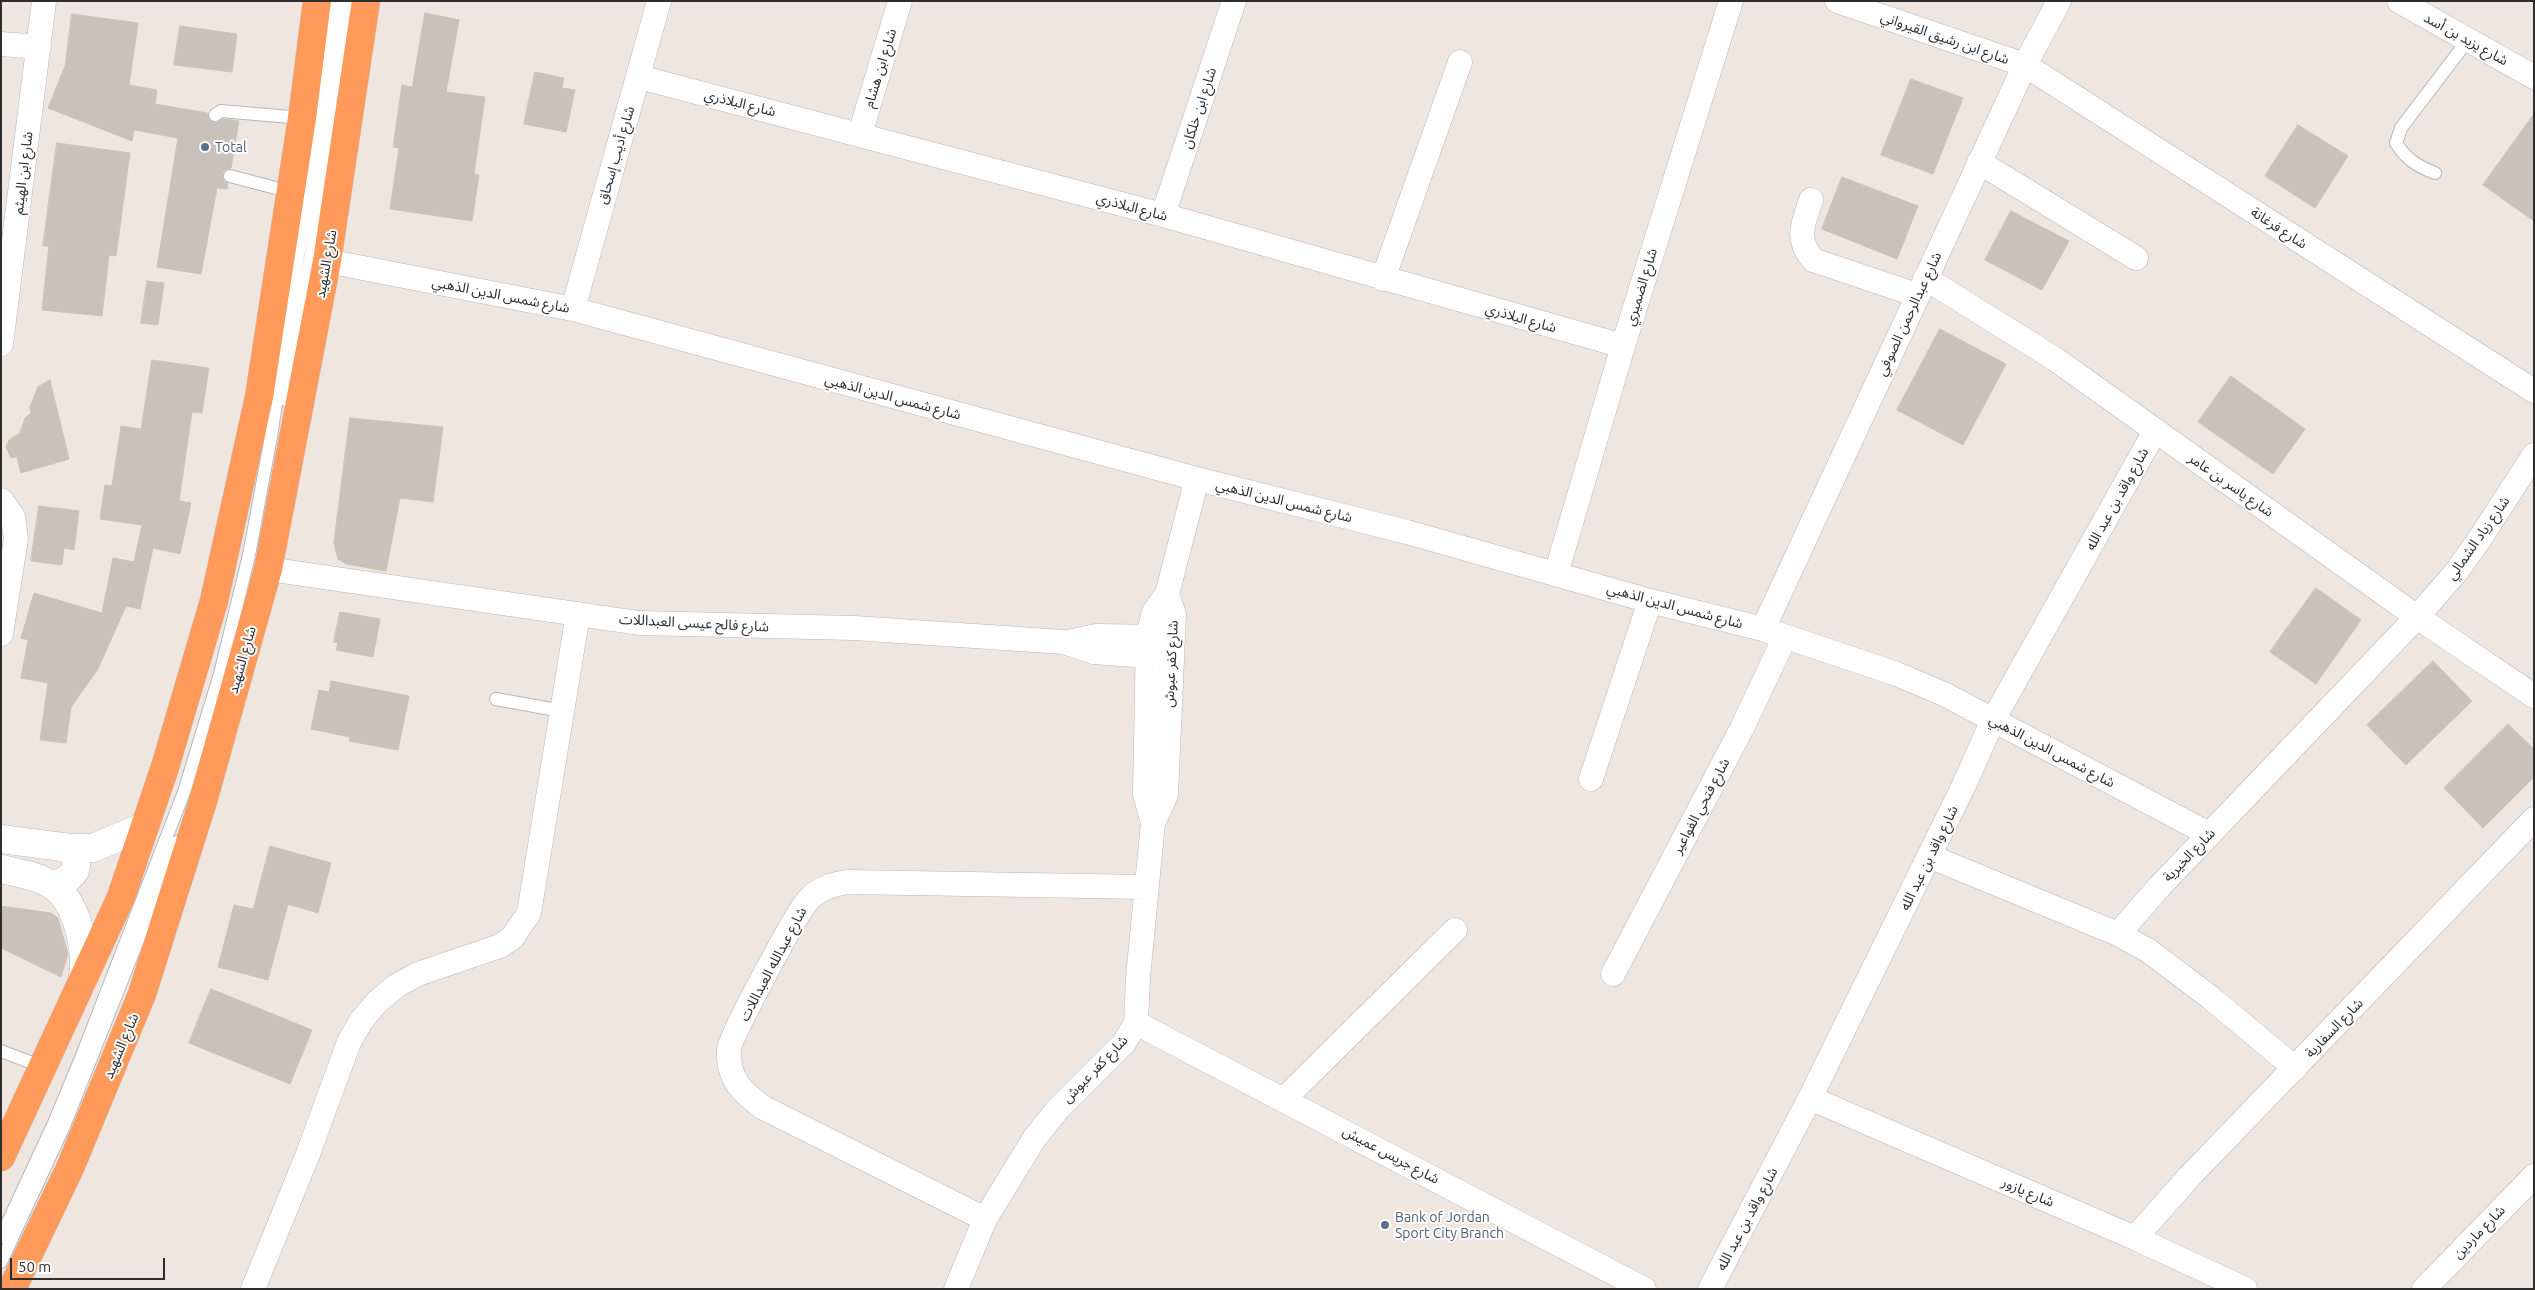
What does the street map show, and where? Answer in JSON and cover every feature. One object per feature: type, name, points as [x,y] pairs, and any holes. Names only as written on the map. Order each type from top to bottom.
[{"type":"highway","points":[[1,1158],[121,897],[165,767],[212,609],[260,397],[302,118],[317,1]]},
{"type":"highway","name":"شارع الشهيد","points":[[12,1289],[70,1168],[142,994],[203,801],[268,569],[327,260],[366,1]]},
{"type":"street","name":"شارع ابن الهيثم","points":[[1,344],[44,1]]},
{"type":"street","name":"شارع أديب إسحاق","points":[[573,309],[659,1]]},
{"type":"street","name":"شارع ابن هشام","points":[[860,134],[900,1]]},
{"type":"street","name":"شارع ابن خلكان","points":[[1163,215],[1234,1]]},
{"type":"street","name":"شارع الضميري","points":[[1556,574],[1623,346],[1731,1]]},
{"type":"street","name":"شارع ابن رشيق القيرواني","points":[[1837,1],[2025,65]]},
{"type":"street","name":"شارع عبدالرحمن الصوفي","points":[[1763,629],[1979,162],[2025,65],[2059,1]]},
{"type":"street","name":"شارع يزيد بن أسد","points":[[2399,1],[2534,77]]},
{"type":"street","points":[[1,44],[39,47]]},
{"type":"street","points":[[1383,279],[1460,62]]},
{"type":"street","name":"شارع فرغانة","points":[[2025,65],[2534,391]]},
{"type":"street","name":"شارع البلاذري","points":[[639,77],[1163,215],[1623,346]]},
{"type":"street","points":[[1979,162],[2136,258]]},
{"type":"street","name":"شارع ياسر بن عامر","points":[[1811,200],[1802,230],[1802,241],[1804,249],[1813,260],[1921,286],[2055,359],[2417,617],[2534,696]]},
{"type":"street","name":"شارع شمس الدين الذهبي","points":[[327,260],[573,309],[1650,601],[1763,629],[1894,674],[1944,694],[2209,834]]},
{"type":"street","name":"شارع واقد بن عبد الله","points":[[1710,1289],[1810,1098],[1964,786],[1993,720],[2155,431]]},
{"type":"street","name":"شارع زياد الشمالي","points":[[2417,617],[2457,570],[2479,540],[2534,455]]},
{"type":"street","name":"شارع كفر عبوش","points":[[1153,823],[1145,794],[1148,646],[1154,612],[1167,594],[1197,479]]},
{"type":"street","points":[[1,500],[13,517],[16,539],[1,634]]},
{"type":"street","name":"شارع فالح عيسى العبداللات","points":[[268,569],[639,623],[854,628],[1064,642],[1096,636],[1148,646],[1172,648]]},
{"type":"street","name":"شارع كفر عبوش","points":[[956,1289],[985,1219],[1034,1140],[1056,1110],[1124,1043],[1136,1023],[1153,823],[1166,795],[1174,614],[1167,594]]},
{"type":"street","points":[[1591,779],[1650,601]]},
{"type":"street","points":[[253,1289],[308,1154],[349,1042],[361,1021],[377,1002],[396,986],[418,974],[500,946],[512,938],[522,927],[529,913],[578,614]]},
{"type":"street","name":"شارع الخيرية","points":[[2118,934],[2209,834],[2417,617]]},
{"type":"street","name":"شارع فتحي الفواعير","points":[[1613,974],[1742,728],[1785,637]]},
{"type":"street","name":"شارع السفارية","points":[[2135,1238],[2190,1176],[2534,819]]},
{"type":"street","points":[[1,839],[70,848],[93,848],[145,826]]},
{"type":"street","points":[[54,886],[65,881],[75,871],[77,863],[70,848]]},
{"type":"street","points":[[1929,856],[2118,934],[2149,951],[2211,998],[2295,1068]]},
{"type":"street","points":[[1,869],[19,873],[54,886],[67,900],[75,916],[83,946],[85,967],[81,985]]},
{"type":"street","name":"شارع عبدالله العبداللات","points":[[985,1219],[764,1108],[743,1094],[731,1072],[729,1048],[794,920],[808,900],[829,885],[849,882],[1146,888]]},
{"type":"street","points":[[1284,1099],[1455,930]]},
{"type":"street","name":"شارع جريس عميش","points":[[1136,1023],[1644,1289]]},
{"type":"street","name":"شارع يازور","points":[[1810,1098],[2135,1238],[2245,1289]]},
{"type":"street","name":"شارع ماردين","points":[[2424,1289],[2534,1176]]},
{"type":"lane","points":[[1,1237],[54,1123],[83,1053],[184,792],[220,674],[249,555],[262,488],[336,1]]},
{"type":"lane","points":[[1,1262],[64,1126],[117,995],[179,836],[225,694],[263,538],[279,453],[310,259],[346,1]]},
{"type":"lane","points":[[2436,173],[2414,164],[2404,157],[2396,144],[2401,128],[2468,40]]},
{"type":"lane","points":[[215,115],[221,111],[302,118]]},
{"type":"lane","points":[[230,176],[291,192]]},
{"type":"lane","points":[[496,699],[562,711]]},
{"type":"lane","points":[[1,1051],[43,1067]]},
{"type":"building","points":[[425,13],[459,20],[446,92],[485,97],[474,174],[479,175],[472,221],[390,209],[399,148],[393,147],[402,85],[412,87]]},
{"type":"building","points":[[72,14],[138,23],[129,85],[157,90],[155,104],[207,113],[209,120],[215,123],[223,119],[239,121],[231,168],[225,170],[222,174],[224,181],[228,184],[227,189],[217,188],[201,274],[157,267],[178,138],[134,130],[132,141],[48,108],[65,66]]},
{"type":"building","points":[[180,26],[237,34],[232,72],[174,65]]},
{"type":"building","points":[[535,72],[564,78],[562,88],[575,90],[566,132],[524,124]]},
{"type":"building","points":[[1911,79],[1963,98],[1933,174],[1881,155]]},
{"type":"building","points":[[2534,114],[2534,221],[2483,185]]},
{"type":"building","points":[[2298,125],[2348,156],[2315,208],[2265,176]]},
{"type":"building","points":[[57,143],[130,153],[116,256],[109,255],[102,316],[42,310],[49,246],[43,246]]},
{"type":"building","points":[[1842,177],[1918,206],[1897,259],[1822,229]]},
{"type":"building","points":[[2011,211],[2069,241],[2042,290],[1985,260]]},
{"type":"building","points":[[147,281],[164,283],[158,325],[141,323]]},
{"type":"building","points":[[1940,329],[2006,364],[1963,445],[1897,410]]},
{"type":"building","points":[[152,360],[209,368],[202,413],[192,412],[179,501],[191,503],[180,554],[153,548],[140,609],[126,606],[98,669],[71,707],[66,743],[40,740],[48,683],[21,678],[28,640],[21,638],[34,593],[102,613],[113,558],[134,562],[142,525],[100,519],[105,485],[112,486],[121,426],[141,429]]},
{"type":"building","points":[[2231,376],[2305,429],[2273,474],[2198,422]]},
{"type":"building","points":[[50,380],[69,459],[21,473],[17,457],[11,458],[6,447],[9,440],[20,433],[25,418],[31,413],[30,407],[38,387]]},
{"type":"building","points":[[350,418],[443,427],[433,502],[400,498],[386,571],[346,564],[338,559],[334,543]]},
{"type":"building","points":[[39,506],[79,511],[74,550],[64,548],[62,565],[31,561]]},
{"type":"building","points":[[2316,588],[2361,620],[2316,684],[2270,652]]},
{"type":"building","points":[[340,612],[380,619],[373,657],[336,650],[338,643],[334,642]]},
{"type":"building","points":[[2433,661],[2472,701],[2406,765],[2367,725]]},
{"type":"building","points":[[331,681],[409,696],[398,750],[349,741],[350,737],[311,729],[319,690],[329,692]]},
{"type":"building","points":[[2508,724],[2534,749],[2534,777],[2483,828],[2444,788]]},
{"type":"building","points":[[270,846],[331,863],[318,913],[288,904],[268,980],[218,967],[234,905],[253,909]]},
{"type":"building","points":[[1,906],[51,913],[58,918],[68,954],[61,977],[1,948]]},
{"type":"building","points":[[211,989],[312,1030],[290,1084],[189,1043]]},
{"type":"place","name":"Total","points":[[205,147]]},
{"type":"place","name":"Bank of Jordan Sport City Branch","points":[[1385,1225]]}]
